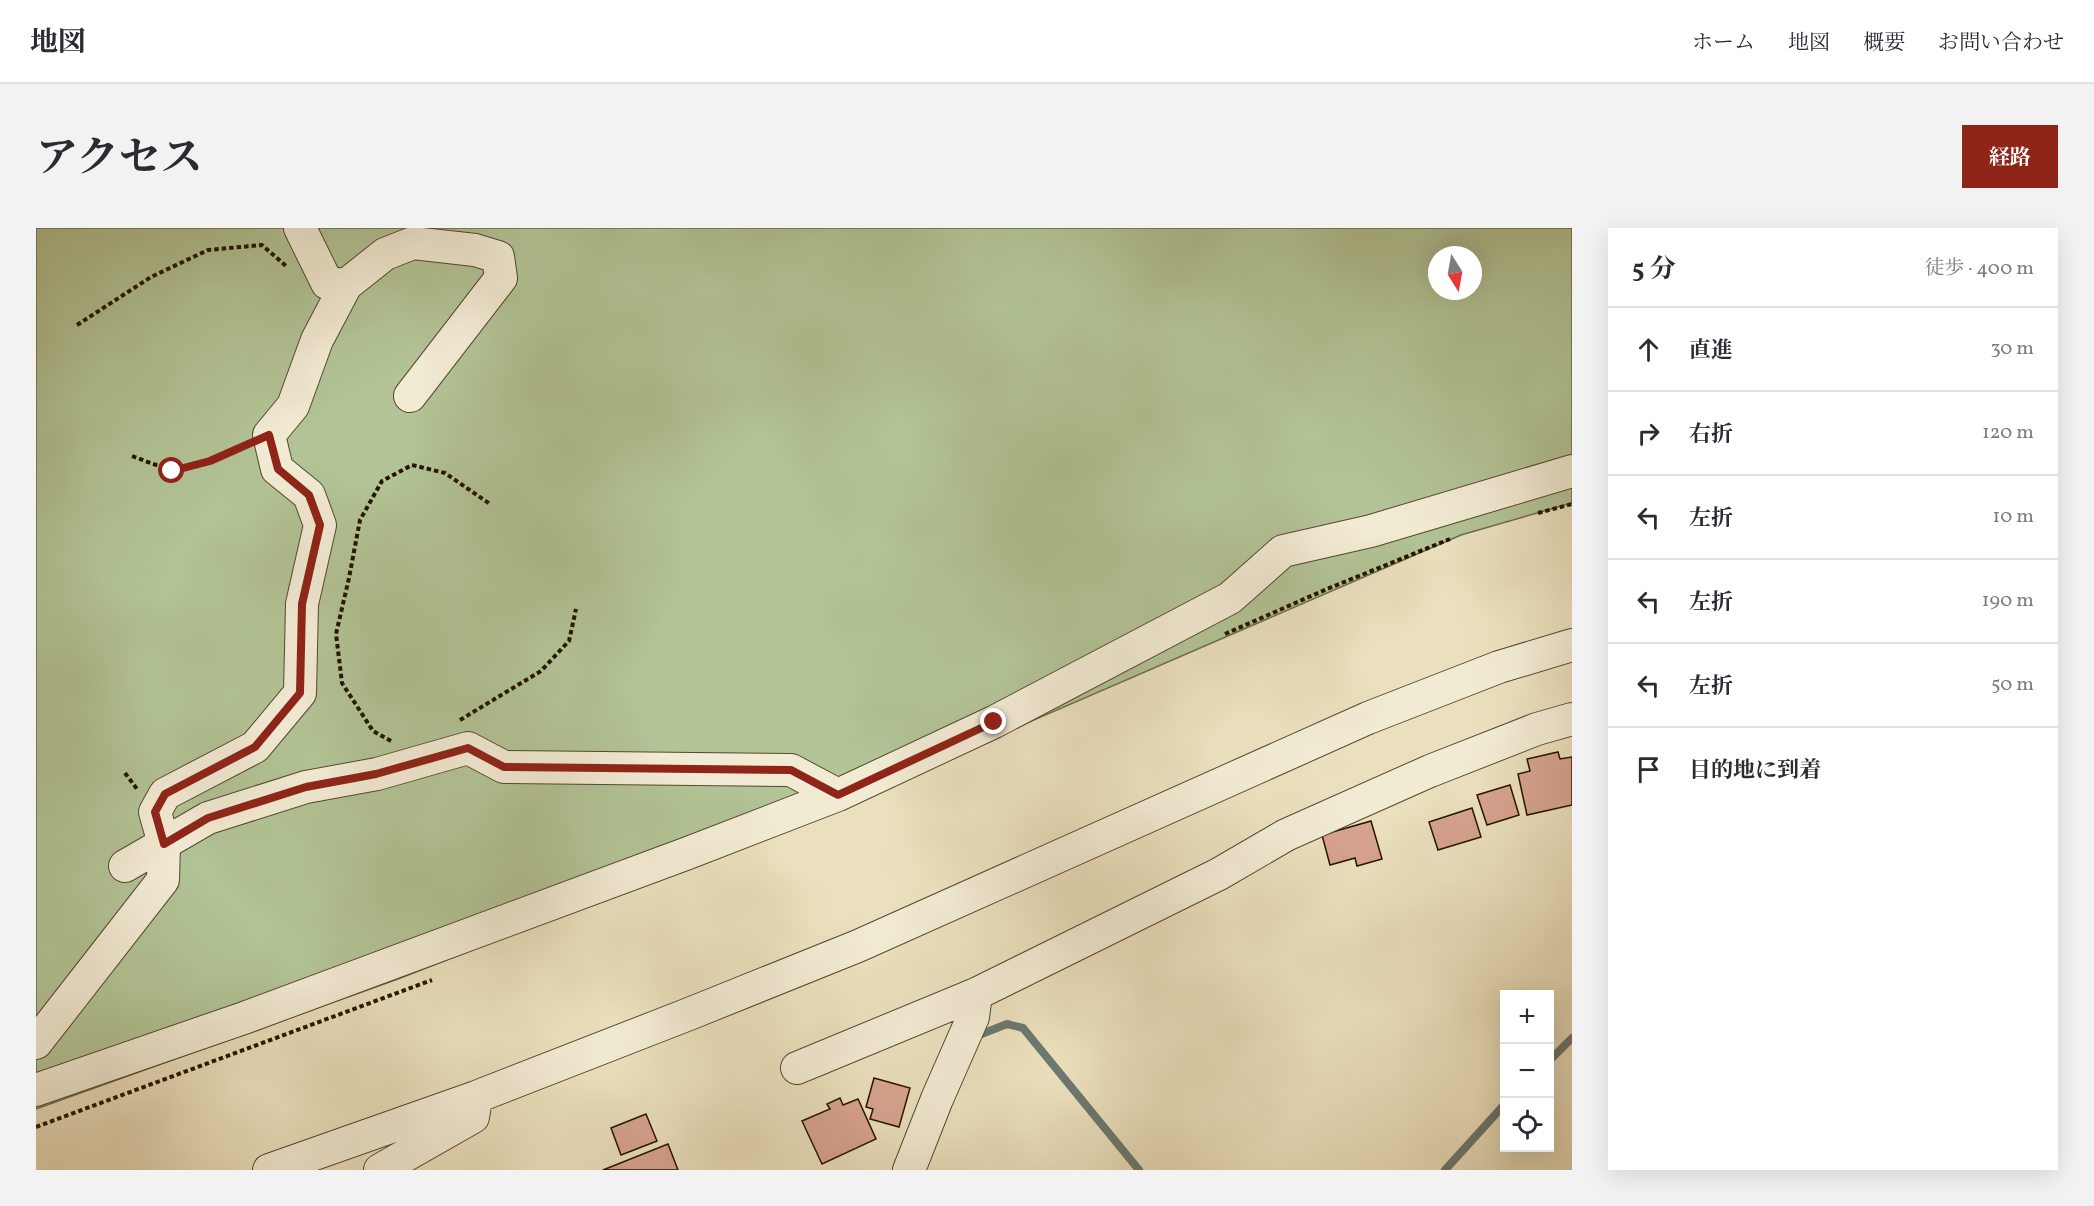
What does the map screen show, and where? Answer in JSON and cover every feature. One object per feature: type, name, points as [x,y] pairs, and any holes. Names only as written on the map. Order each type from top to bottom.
[{"type":"street","points":[[300,228],[327,282],[346,285]]},
{"type":"street","points":[[36,1043],[163,880],[164,844],[155,812],[165,794],[255,747],[300,693],[302,604],[320,525],[309,495],[278,469],[269,435],[293,406],[317,340],[346,285],[385,254],[413,243],[475,250],[498,257],[501,278],[410,396]]},
{"type":"street","points":[[36,1090],[244,1018],[838,795],[994,722],[1230,598],[1283,550],[1371,531],[1572,471]]},
{"type":"street","points":[[269,1170],[476,1097],[858,945],[1368,718],[1499,667],[1572,645]]},
{"type":"street","points":[[797,1068],[976,994],[1220,874],[1286,835],[1430,771],[1537,729],[1572,719]]},
{"type":"street","points":[[125,866],[208,818],[306,787],[376,774],[468,748],[504,767],[791,770],[838,795]]},
{"type":"street","points":[[909,1170],[973,1017],[976,994]]},
{"type":"street","points":[[380,1170],[473,1117],[476,1097]]},
{"type":"path","points":[[77,325],[151,277],[208,250],[262,245],[288,268]]},
{"type":"path","points":[[132,456],[172,471],[210,461],[269,435]]},
{"type":"path","points":[[402,740],[392,741],[373,731],[342,683],[336,634],[360,520],[382,481],[412,465],[445,473],[490,504]]},
{"type":"path","points":[[453,724],[542,670],[569,641],[576,609]]},
{"type":"green space","points":[[36,228],[1572,228],[1572,503],[1461,535],[780,830],[398,979],[36,1109]]},
{"type":"building","points":[[1558,752],[1560,759],[1572,757],[1572,805],[1527,815],[1518,774],[1530,771],[1527,759]]},
{"type":"building","points":[[1510,785],[1519,815],[1487,825],[1477,795]]},
{"type":"building","points":[[1472,808],[1481,837],[1438,850],[1429,822]]},
{"type":"building","points":[[1371,821],[1382,859],[1357,866],[1355,858],[1330,865],[1322,835]]},
{"type":"building","points":[[874,1078],[910,1088],[899,1127],[870,1119],[873,1109],[866,1107]]},
{"type":"building","points":[[840,1098],[843,1105],[858,1099],[876,1139],[822,1164],[802,1121],[830,1109],[827,1104]]},
{"type":"building","points":[[646,1114],[657,1141],[621,1155],[611,1128]]},
{"type":"building","points":[[668,1144],[678,1170],[603,1170]]},
{"type":"waterway","points":[[974,1037],[1007,1024],[1023,1028],[1139,1170]]},
{"type":"waterway","points":[[1554,1056],[1572,1038]]},
{"type":"waterway","points":[[1445,1170],[1500,1109]]},
{"type":"route","points":[[172,471],[210,461],[269,435],[278,469],[309,495],[320,525],[302,604],[300,693],[255,747],[165,794],[155,812],[164,844],[208,818],[306,787],[376,774],[468,748],[504,767],[791,770],[838,795],[994,722]]}]
